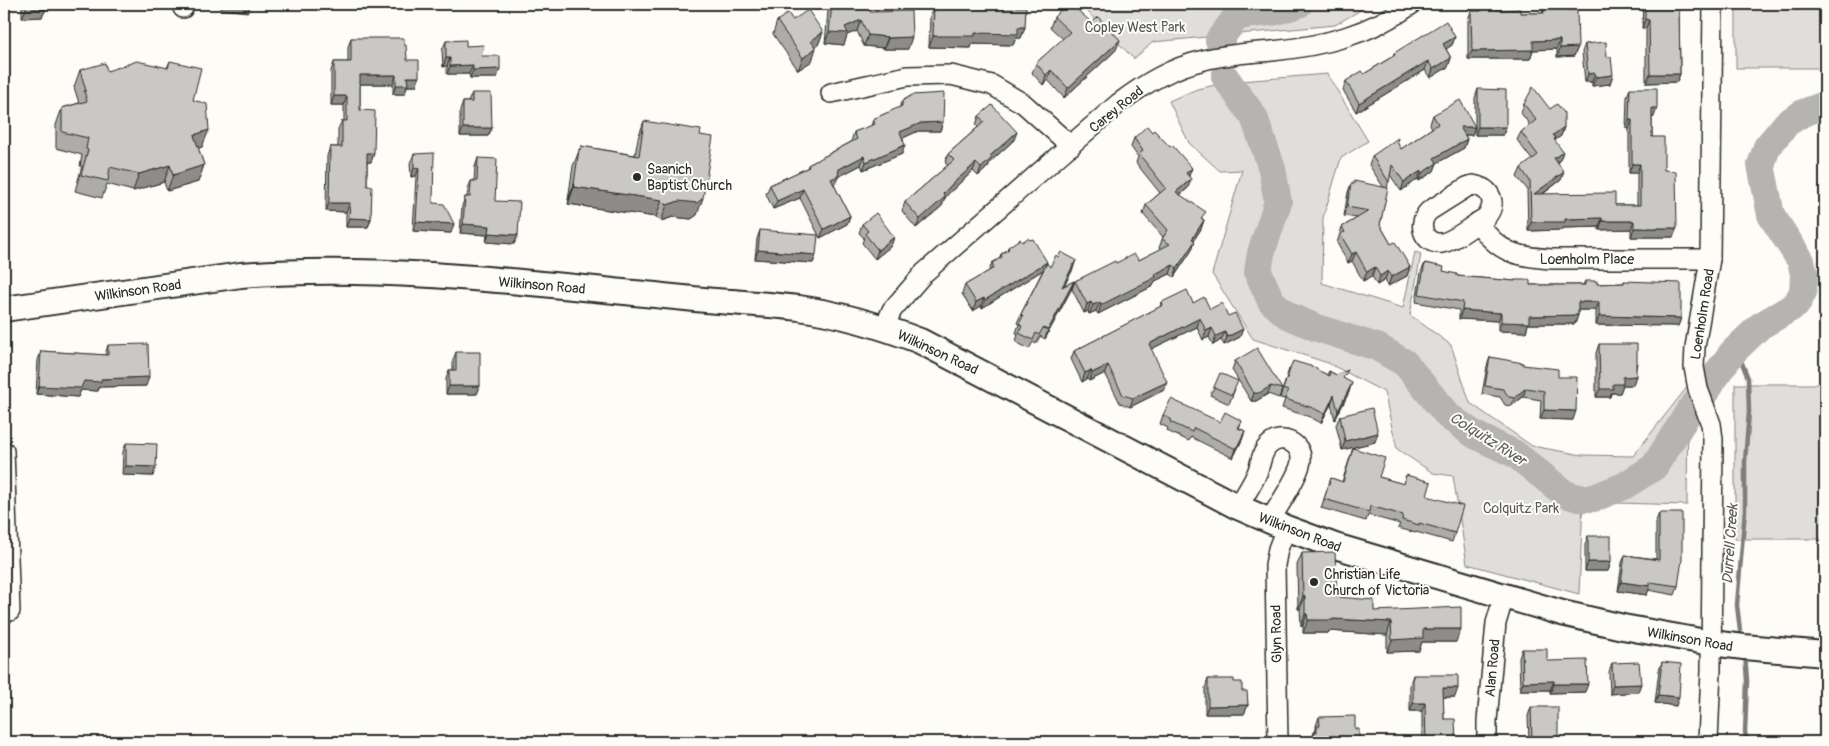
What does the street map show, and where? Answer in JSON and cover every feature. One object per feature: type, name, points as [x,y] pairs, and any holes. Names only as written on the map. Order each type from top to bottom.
[{"type":"main road","name":"Wilkinson Road","points":[[4,309],[241,275],[280,272],[363,273],[539,284],[798,308],[842,316],[920,341],[1238,507],[1278,525],[1366,556],[1562,613],[1623,627],[1711,643],[1825,654]]},
{"type":"street","name":"Carey Road","points":[[884,328],[892,310],[924,273],[1139,88],[1165,73],[1206,59],[1310,47],[1331,42],[1377,25],[1397,15],[1412,4]]},
{"type":"street","name":"Loenholm Road","points":[[1708,742],[1713,439],[1706,410],[1698,389],[1694,367],[1695,347],[1710,259],[1713,4]]},
{"type":"street","points":[[831,93],[907,76],[951,75],[992,85],[1024,104],[1070,146]]},
{"type":"street","name":"Loenholm Place","points":[[1478,222],[1484,232],[1498,245],[1510,253],[1526,258],[1710,259]]},
{"type":"street","name":"Glyn Road","points":[[1238,507],[1257,473],[1265,449],[1276,440],[1284,439],[1291,441],[1300,452],[1302,459],[1278,525],[1278,549],[1274,565],[1278,742]]},
{"type":"street","points":[[4,450],[10,611]]},
{"type":"street","name":"Alan Road","points":[[1487,742],[1487,722],[1496,623],[1504,596]]},
{"type":"green space","name":"Copley West Park","points":[[1080,4],[1371,4],[1335,25],[1153,42],[1134,59]]},
{"type":"green space","points":[[1736,4],[1825,4],[1825,68],[1736,68]]},
{"type":"green space","name":"Colquitz Park","points":[[1327,74],[1368,141],[1341,158],[1323,218],[1322,283],[1403,308],[1415,252],[1421,254],[1410,315],[1451,345],[1470,403],[1532,446],[1582,455],[1633,456],[1688,386],[1687,505],[1583,502],[1579,594],[1467,564],[1453,476],[1433,473],[1397,449],[1384,392],[1328,363],[1253,339],[1212,274],[1242,170],[1220,171],[1189,143],[1169,101],[1197,89],[1229,82]]},
{"type":"green space","points":[[1735,384],[1825,384],[1825,539],[1735,539]]},
{"type":"building","points":[[26,4],[45,4],[46,9],[26,9]]},
{"type":"building","points":[[832,4],[871,4],[870,12],[911,11],[912,37],[888,38],[868,35],[861,20],[845,27],[848,33],[829,32]]},
{"type":"building","points":[[1066,4],[1071,4],[1092,23],[1098,17],[1120,40],[1068,88],[1051,70],[1046,75],[1036,63],[1070,32],[1054,17]]},
{"type":"building","points":[[1645,4],[1679,4],[1680,74],[1650,74],[1649,20],[1645,19]]},
{"type":"building","points":[[934,5],[1026,7],[1025,27],[1018,27],[1018,34],[975,33],[975,36],[933,36]]},
{"type":"building","points":[[1566,5],[1566,10],[1577,10],[1578,47],[1560,48],[1560,40],[1533,41],[1533,50],[1472,51],[1471,11],[1497,8],[1497,10],[1520,9],[1520,13],[1544,13],[1544,6]]},
{"type":"building","points":[[808,10],[823,32],[811,41],[816,48],[803,58],[777,21],[788,13],[793,20]]},
{"type":"building","points":[[1446,21],[1455,37],[1443,44],[1451,58],[1433,69],[1428,61],[1359,103],[1346,81],[1362,71],[1364,74]]},
{"type":"building","points":[[351,38],[404,38],[407,60],[419,60],[419,77],[407,77],[408,85],[396,85],[396,75],[360,75],[360,110],[375,111],[374,153],[367,153],[367,186],[372,186],[371,219],[349,218],[350,203],[329,203],[330,147],[342,147],[342,121],[347,121],[347,96],[334,96],[334,62],[351,62]]},
{"type":"building","points":[[466,40],[466,46],[484,45],[481,56],[500,56],[500,69],[473,70],[473,65],[450,66],[450,58],[446,58],[446,41]]},
{"type":"building","points":[[1606,42],[1607,57],[1611,57],[1613,75],[1596,77],[1595,73],[1588,74],[1585,44]]},
{"type":"building","points":[[137,61],[168,68],[170,61],[201,68],[193,100],[207,104],[209,130],[194,135],[204,165],[173,175],[170,165],[139,174],[110,167],[108,181],[81,175],[88,150],[86,149],[88,138],[62,132],[62,108],[87,101],[80,70],[105,63],[107,71]]},
{"type":"building","points":[[1533,87],[1550,109],[1557,104],[1564,113],[1564,127],[1553,135],[1563,152],[1554,158],[1564,172],[1534,194],[1615,193],[1615,205],[1640,205],[1640,164],[1632,164],[1632,120],[1629,120],[1630,88],[1657,88],[1657,108],[1652,108],[1652,137],[1664,137],[1664,170],[1676,171],[1677,228],[1634,228],[1634,221],[1602,221],[1602,218],[1565,219],[1565,222],[1531,222],[1530,181],[1521,168],[1538,155],[1521,132],[1536,120],[1524,104]]},
{"type":"building","points":[[1478,89],[1506,90],[1506,127],[1478,127]]},
{"type":"building","points":[[472,93],[491,93],[492,128],[463,128],[463,102],[472,102]]},
{"type":"building","points":[[944,93],[943,122],[921,123],[900,132],[905,145],[866,162],[864,156],[839,169],[838,176],[831,179],[850,216],[824,229],[803,189],[777,201],[770,185],[809,167],[808,165],[857,139],[854,132],[875,124],[873,119],[902,106],[902,101],[912,95]]},
{"type":"building","points":[[1460,100],[1475,127],[1460,127],[1467,139],[1434,158],[1437,163],[1404,182],[1392,165],[1389,182],[1372,156],[1398,138],[1397,142],[1401,149],[1438,124],[1433,115]]},
{"type":"building","points":[[992,105],[1017,132],[990,156],[992,158],[981,168],[976,163],[951,185],[943,194],[945,197],[920,219],[905,202],[954,160],[948,154],[984,122],[979,116]]},
{"type":"building","name":"Saanich Baptist Church","points":[[644,121],[701,130],[700,135],[713,137],[703,198],[697,203],[679,201],[667,205],[662,200],[574,187],[581,146],[639,156]]},
{"type":"building","points":[[1147,126],[1152,132],[1154,130],[1170,147],[1172,145],[1192,168],[1186,173],[1191,179],[1176,192],[1206,212],[1201,218],[1204,220],[1192,239],[1195,241],[1177,268],[1173,265],[1155,274],[1156,277],[1101,305],[1100,302],[1093,305],[1091,302],[1087,304],[1075,281],[1115,261],[1116,263],[1134,254],[1139,260],[1170,244],[1162,239],[1168,230],[1146,205],[1166,188],[1139,154],[1143,151],[1134,138]]},
{"type":"building","points":[[434,153],[433,203],[444,204],[454,224],[416,222],[419,168],[414,168],[414,154]]},
{"type":"building","points":[[478,158],[497,159],[495,201],[520,202],[518,235],[489,233],[490,226],[463,224],[465,197],[470,197],[471,181],[477,181]]},
{"type":"building","points":[[1354,181],[1388,188],[1380,225],[1391,244],[1395,242],[1410,267],[1391,277],[1388,271],[1380,276],[1375,267],[1367,272],[1356,252],[1352,254],[1340,234],[1345,232],[1342,227],[1369,211],[1347,207],[1351,184],[1354,184]]},
{"type":"building","points":[[876,213],[894,237],[878,250],[865,234],[868,231],[862,224]]},
{"type":"building","points":[[760,230],[818,235],[816,255],[758,250]]},
{"type":"building","points":[[1028,238],[1030,240],[1033,239],[1047,262],[985,300],[984,298],[976,302],[965,285],[994,268],[992,263],[1002,257],[1001,254],[1009,249],[1008,247],[1020,239],[1022,242]]},
{"type":"building","points":[[1061,252],[1076,260],[1062,287],[1074,281],[1048,330],[1043,328],[1039,335],[1036,333],[1033,340],[1019,333],[1022,326],[1019,324],[1023,316],[1021,314],[1047,263],[1050,267],[1056,255],[1058,257]]},
{"type":"building","points":[[1425,263],[1444,267],[1443,271],[1457,274],[1457,276],[1515,281],[1530,280],[1530,285],[1585,285],[1585,281],[1597,281],[1597,284],[1624,283],[1624,281],[1681,283],[1681,318],[1599,316],[1599,302],[1578,302],[1578,315],[1529,316],[1529,323],[1501,322],[1501,313],[1462,310],[1463,302],[1419,294]]},
{"type":"building","points":[[1187,290],[1193,303],[1204,297],[1210,309],[1222,303],[1228,316],[1235,313],[1243,329],[1227,337],[1225,332],[1216,336],[1212,328],[1206,331],[1200,318],[1149,344],[1167,382],[1133,398],[1123,395],[1108,365],[1092,373],[1091,370],[1085,373],[1074,351],[1163,305],[1162,302]]},
{"type":"building","points":[[148,344],[149,377],[101,379],[101,382],[84,381],[81,388],[39,386],[41,351],[108,355],[108,345]]},
{"type":"building","points":[[1599,344],[1637,344],[1636,376],[1623,377],[1623,384],[1613,384],[1613,389],[1600,389]]},
{"type":"building","points":[[1257,348],[1282,389],[1271,386],[1259,393],[1254,393],[1235,361]]},
{"type":"building","points":[[456,352],[480,352],[480,386],[449,386],[449,370],[456,370]]},
{"type":"building","points":[[1490,357],[1523,363],[1523,365],[1558,369],[1558,377],[1577,377],[1576,411],[1544,410],[1544,391],[1526,388],[1514,398],[1509,397],[1503,389],[1485,386]]},
{"type":"building","points":[[1293,361],[1317,368],[1317,370],[1330,376],[1329,371],[1336,375],[1348,370],[1343,378],[1352,383],[1338,411],[1334,395],[1325,414],[1285,399],[1288,391],[1283,389]]},
{"type":"building","points":[[1220,373],[1238,381],[1232,395],[1214,387]]},
{"type":"building","points":[[1171,399],[1220,422],[1225,412],[1242,421],[1238,428],[1245,431],[1236,449],[1194,428],[1192,432],[1170,422],[1172,420],[1163,415]]},
{"type":"building","points":[[1372,408],[1378,433],[1345,441],[1340,416]]},
{"type":"building","points":[[126,443],[157,444],[156,467],[126,466]]},
{"type":"building","points":[[1353,448],[1385,458],[1379,477],[1404,484],[1406,475],[1431,482],[1427,496],[1463,506],[1455,533],[1402,520],[1403,515],[1370,506],[1369,512],[1324,499],[1331,478],[1343,482]]},
{"type":"building","points":[[1659,513],[1682,513],[1682,560],[1678,586],[1650,582],[1650,586],[1621,582],[1625,555],[1659,560]]},
{"type":"building","points":[[1588,536],[1611,536],[1611,562],[1588,562]]},
{"type":"building","points":[[1335,552],[1337,597],[1374,600],[1374,611],[1461,607],[1461,629],[1423,629],[1423,638],[1392,640],[1391,622],[1333,619],[1308,620],[1307,614],[1305,614],[1305,596],[1303,596],[1302,553]]},
{"type":"building","points":[[1522,649],[1547,649],[1547,661],[1587,660],[1588,684],[1554,684],[1554,681],[1523,682]]},
{"type":"building","points":[[1639,662],[1641,684],[1613,685],[1612,663]]},
{"type":"building","points":[[1662,662],[1681,664],[1679,697],[1658,695]]},
{"type":"building","points":[[1413,675],[1458,675],[1458,688],[1443,688],[1444,719],[1455,719],[1456,742],[1426,742],[1425,703],[1413,703]]},
{"type":"building","points":[[1208,679],[1234,679],[1234,682],[1242,682],[1242,691],[1247,691],[1248,705],[1208,706]]},
{"type":"building","points":[[1531,707],[1558,707],[1558,742],[1532,742]]},
{"type":"building","points":[[1355,716],[1355,729],[1359,729],[1359,742],[1315,742],[1314,732],[1317,732],[1317,726],[1320,726],[1319,717]]},
{"type":"waterway","name":"Colquitz River","points":[[1219,40],[1237,16],[1277,11],[1299,4]]},
{"type":"waterway","name":"Colquitz River","points":[[1225,77],[1254,117],[1272,169],[1278,202],[1261,253],[1258,272],[1271,301],[1287,315],[1317,328],[1377,347],[1405,363],[1448,416],[1475,435],[1515,454],[1565,494],[1579,498],[1594,498],[1624,486],[1654,467],[1692,407],[1706,392],[1712,380],[1733,352],[1760,326],[1796,305],[1803,292],[1804,274],[1801,261],[1771,215],[1761,165],[1767,147],[1787,123],[1803,113],[1825,105]]},
{"type":"waterway","name":"Durrell Creek","points":[[1736,348],[1748,378],[1749,412],[1745,461],[1745,510],[1737,605],[1741,639]]},
{"type":"waterway","name":"Durrell Creek","points":[[1745,654],[1747,681],[1745,732],[1747,742]]},
{"type":"place","name":"Saanich Baptist Church","points":[[637,177]]},
{"type":"place","name":"Christian Life Church of Victoria","points":[[1314,582]]}]
